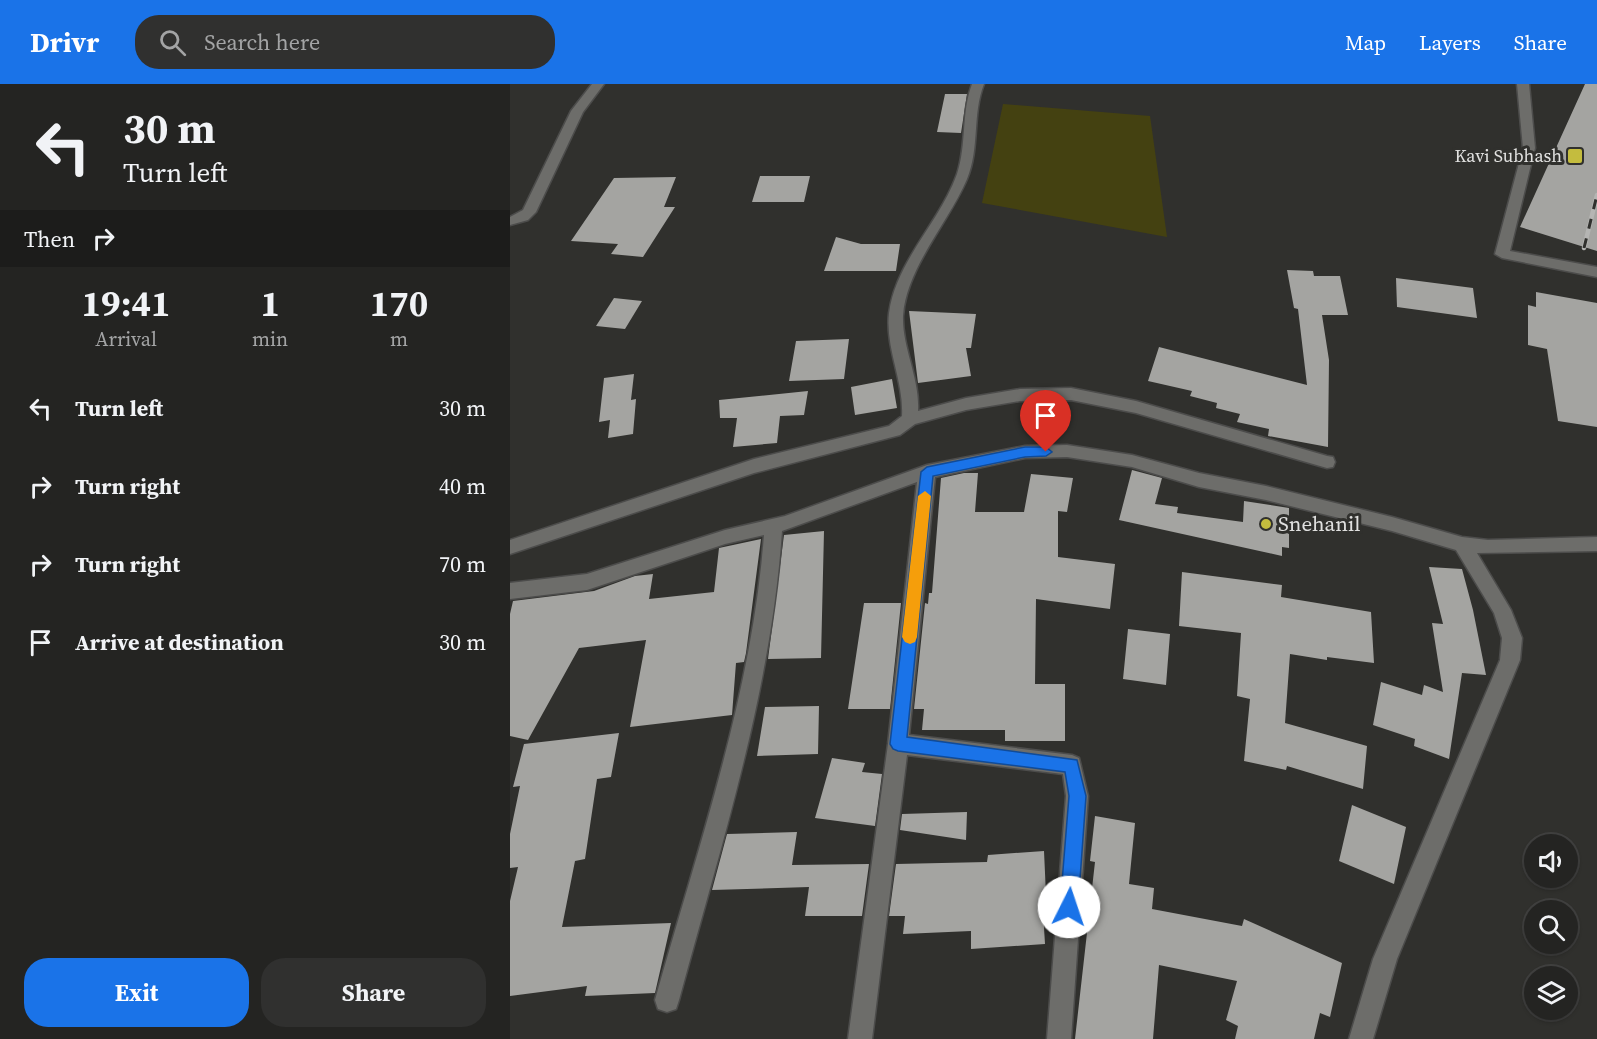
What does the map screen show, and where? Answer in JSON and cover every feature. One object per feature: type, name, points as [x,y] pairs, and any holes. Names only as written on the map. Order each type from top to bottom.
[{"type":"street","points":[[510,221],[523,217],[533,206],[577,111],[598,84]]},
{"type":"street","points":[[910,419],[912,401],[897,345],[896,313],[904,284],[961,178],[971,138],[971,108],[978,84]]},
{"type":"street","points":[[1522,84],[1529,148],[1502,254],[1597,272]]},
{"type":"street","points":[[510,547],[754,466],[894,431],[910,419],[966,404],[1009,397],[1071,394],[1136,407],[1327,462]]},
{"type":"street","points":[[510,591],[586,582],[725,537],[774,525],[927,472],[1025,452],[1067,451],[1132,461],[1199,480],[1266,493],[1462,544],[1488,547],[1597,544]]},
{"type":"street","points":[[860,1039],[898,744],[927,472]]},
{"type":"street","points":[[667,1000],[740,733],[756,664],[768,596],[774,525]]},
{"type":"street","points":[[1361,1039],[1385,959],[1510,660],[1512,638],[1502,610],[1462,544]]},
{"type":"street","points":[[898,744],[1072,765],[1077,796],[1059,1039]]},
{"type":"shaded area","points":[[1003,104],[1150,116],[1167,237],[982,203]]},
{"type":"building","name":"Kavi Subhash","points":[[1585,84],[1597,84],[1597,251],[1520,227]]},
{"type":"building","points":[[945,94],[967,94],[961,133],[937,132]]},
{"type":"building","points":[[760,176],[810,176],[804,202],[752,202]]},
{"type":"building","points":[[676,177],[664,207],[675,207],[643,257],[611,254],[618,244],[571,241],[614,178]]},
{"type":"building","points":[[836,237],[861,244],[900,244],[896,271],[824,271]]},
{"type":"building","points":[[1287,270],[1313,271],[1314,276],[1340,276],[1348,315],[1322,315],[1329,360],[1328,447],[1268,436],[1269,429],[1237,422],[1240,414],[1216,408],[1217,403],[1190,396],[1192,391],[1148,381],[1159,347],[1307,385],[1298,309],[1294,308]]},
{"type":"building","points":[[1396,278],[1473,288],[1477,318],[1397,307]]},
{"type":"building","points":[[1536,292],[1597,303],[1597,427],[1558,421],[1547,349],[1528,345],[1528,305],[1536,307]]},
{"type":"building","points":[[614,298],[642,301],[625,329],[596,326]]},
{"type":"building","points":[[909,311],[976,314],[971,348],[966,348],[971,376],[918,383]]},
{"type":"building","points":[[849,339],[844,379],[789,381],[796,341]]},
{"type":"building","points":[[634,374],[631,400],[636,399],[633,434],[608,438],[610,420],[599,422],[604,378]]},
{"type":"building","points":[[892,379],[897,408],[855,415],[851,387]]},
{"type":"building","points":[[808,391],[804,415],[780,416],[777,443],[733,447],[737,418],[720,418],[719,400]]},
{"type":"building","points":[[1132,470],[1162,478],[1155,504],[1178,507],[1177,513],[1243,522],[1244,501],[1289,508],[1289,548],[1282,547],[1282,556],[1119,520]]},
{"type":"building","points":[[964,473],[978,473],[975,512],[1024,512],[1031,474],[1073,478],[1067,512],[1058,511],[1058,557],[1115,564],[1110,609],[1036,599],[1035,684],[1065,684],[1065,741],[1005,741],[1005,730],[922,730],[924,709],[914,709],[925,603],[928,604],[929,593],[932,593],[941,478]]},
{"type":"building","points":[[824,531],[821,658],[768,659],[784,535]]},
{"type":"building","points":[[761,539],[746,653],[744,662],[736,663],[732,715],[630,727],[646,640],[579,648],[528,740],[510,736],[510,614],[513,601],[594,591],[635,576],[653,574],[649,599],[714,592],[719,548]]},
{"type":"building","points":[[1429,567],[1462,569],[1486,675],[1462,673],[1449,759],[1414,746],[1415,739],[1373,725],[1381,682],[1422,695],[1424,685],[1443,692],[1432,623],[1443,624]]},
{"type":"building","points":[[1182,572],[1282,585],[1281,597],[1371,612],[1374,663],[1327,657],[1327,660],[1290,654],[1285,723],[1367,746],[1363,789],[1287,766],[1286,770],[1244,761],[1250,699],[1237,696],[1241,633],[1179,626]]},
{"type":"building","points":[[864,603],[901,603],[890,709],[848,709]]},
{"type":"building","points":[[1128,629],[1170,634],[1166,685],[1123,679]]},
{"type":"building","points":[[819,706],[818,754],[757,756],[765,707]]},
{"type":"building","points":[[619,733],[611,777],[597,779],[585,859],[575,861],[562,927],[671,923],[655,993],[585,996],[587,986],[510,996],[510,901],[518,867],[510,868],[510,834],[520,786],[513,787],[524,744]]},
{"type":"building","points":[[832,758],[865,763],[862,772],[882,774],[875,826],[815,818]]},
{"type":"building","points":[[1352,805],[1406,827],[1394,884],[1339,861]]},
{"type":"building","points":[[967,812],[966,840],[900,830],[902,814]]},
{"type":"building","points":[[1095,816],[1135,823],[1129,884],[1154,888],[1152,909],[1242,926],[1244,919],[1342,963],[1330,1017],[1320,1013],[1314,1039],[1235,1039],[1238,1026],[1226,1020],[1237,981],[1159,965],[1153,1039],[1075,1039],[1095,862],[1090,861]]},
{"type":"building","points":[[797,832],[792,865],[869,864],[862,916],[805,916],[809,887],[712,890],[727,834]]},
{"type":"building","points":[[1044,851],[1046,895],[1042,895],[1045,944],[971,949],[971,931],[903,934],[905,916],[889,916],[896,864],[987,862],[988,855]]},
{"type":"railway","points":[[1584,248],[1597,195]]},
{"type":"slow traffic","points":[[910,637],[925,496]]},
{"type":"place","name":"Kavi Subhash","points":[[1575,156]]},
{"type":"place","name":"Snehanil","points":[[1266,524]]},
{"type":"route","points":[[1046,452],[1025,452],[927,472],[898,744],[1072,765],[1077,796],[1069,907]]}]
